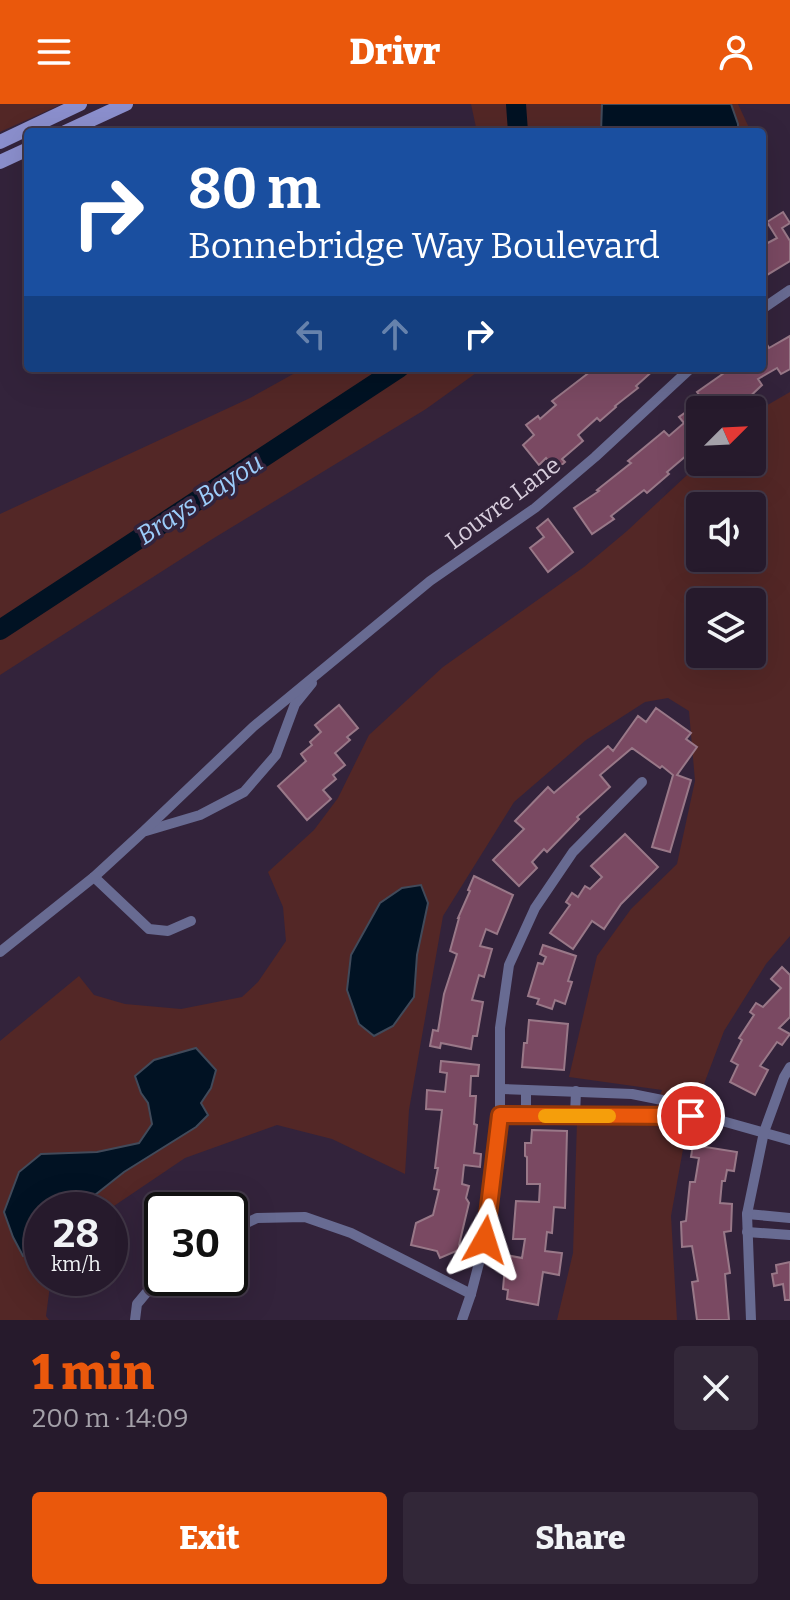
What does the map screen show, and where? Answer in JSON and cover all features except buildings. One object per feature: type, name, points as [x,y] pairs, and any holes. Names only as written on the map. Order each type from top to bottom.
[{"type":"main road","points":[[29,128],[80,104]]},
{"type":"main road","points":[[74,128],[126,104]]},
{"type":"main road","points":[[0,142],[24,131]]},
{"type":"main road","points":[[0,162],[24,151]]},
{"type":"street","points":[[766,306],[790,290]]},
{"type":"street","name":"Louvre Lane","points":[[0,952],[94,877],[253,727],[331,661],[430,581],[535,508],[687,372]]},
{"type":"street","name":"Louvre Lane","points":[[144,831],[200,815],[244,792],[276,755],[295,704],[331,661]]},
{"type":"street","points":[[462,1320],[485,1240],[500,1115],[500,1028],[509,965],[535,908],[573,852],[642,782]]},
{"type":"street","points":[[94,877],[149,929],[168,931],[191,921]]},
{"type":"street","points":[[751,1320],[747,1214],[764,1132],[790,1067]]},
{"type":"street","points":[[501,1089],[632,1094],[662,1100],[708,1117],[790,1140]]},
{"type":"street","points":[[526,1090],[526,1115]]},
{"type":"street","points":[[575,1116],[576,1091]]},
{"type":"street","points":[[500,1115],[708,1117]]},
{"type":"street","points":[[747,1214],[790,1218]]},
{"type":"street","points":[[248,1222],[257,1218],[305,1217],[351,1233],[471,1294]]},
{"type":"street","points":[[747,1232],[790,1235]]},
{"type":"street","points":[[135,1320],[137,1304],[144,1296]]},
{"type":"shaded area","points":[[0,104],[62,104],[0,132]]},
{"type":"shaded area","points":[[471,104],[738,104],[749,128],[476,128]]},
{"type":"shaded area","points":[[297,372],[477,372],[426,409],[214,538],[0,675],[0,514],[250,398]]},
{"type":"shaded area","points":[[790,392],[790,936],[766,964],[724,1031],[698,1100],[670,1092],[659,1123],[687,1127],[671,1216],[677,1320],[557,1320],[573,1253],[577,1121],[650,1123],[662,1090],[569,1077],[597,956],[631,909],[677,864],[695,781],[689,711],[668,698],[645,702],[586,740],[514,802],[443,916],[409,1110],[405,1174],[332,1139],[277,1125],[185,1158],[128,1196],[128,1192],[24,1192],[24,1296],[49,1296],[46,1316],[49,1320],[0,1320],[0,1041],[79,976],[94,995],[125,1004],[181,1009],[242,997],[258,982],[286,941],[283,907],[268,872],[314,830],[338,798],[369,735],[443,667],[584,567],[686,476],[766,476],[766,406]]},
{"type":"water","points":[[602,104],[731,104],[738,124],[738,128],[601,128]]},
{"type":"water","points":[[421,885],[428,903],[417,955],[414,997],[393,1026],[374,1036],[359,1024],[347,990],[351,955],[380,903],[402,888]]},
{"type":"water","points":[[196,1048],[216,1070],[211,1088],[201,1103],[208,1115],[196,1127],[124,1172],[99,1192],[24,1192],[23,1256],[4,1212],[19,1172],[41,1154],[97,1152],[139,1143],[152,1124],[148,1103],[135,1076],[154,1060]]},
{"type":"waterway","name":"Brays Bayou","points":[[516,104],[518,128]]},
{"type":"waterway","name":"Brays Bayou","points":[[0,630],[393,372]]},
{"type":"slow traffic","points":[[545,1116],[609,1116]]},
{"type":"route","points":[[485,1240],[500,1115],[691,1116]]}]
